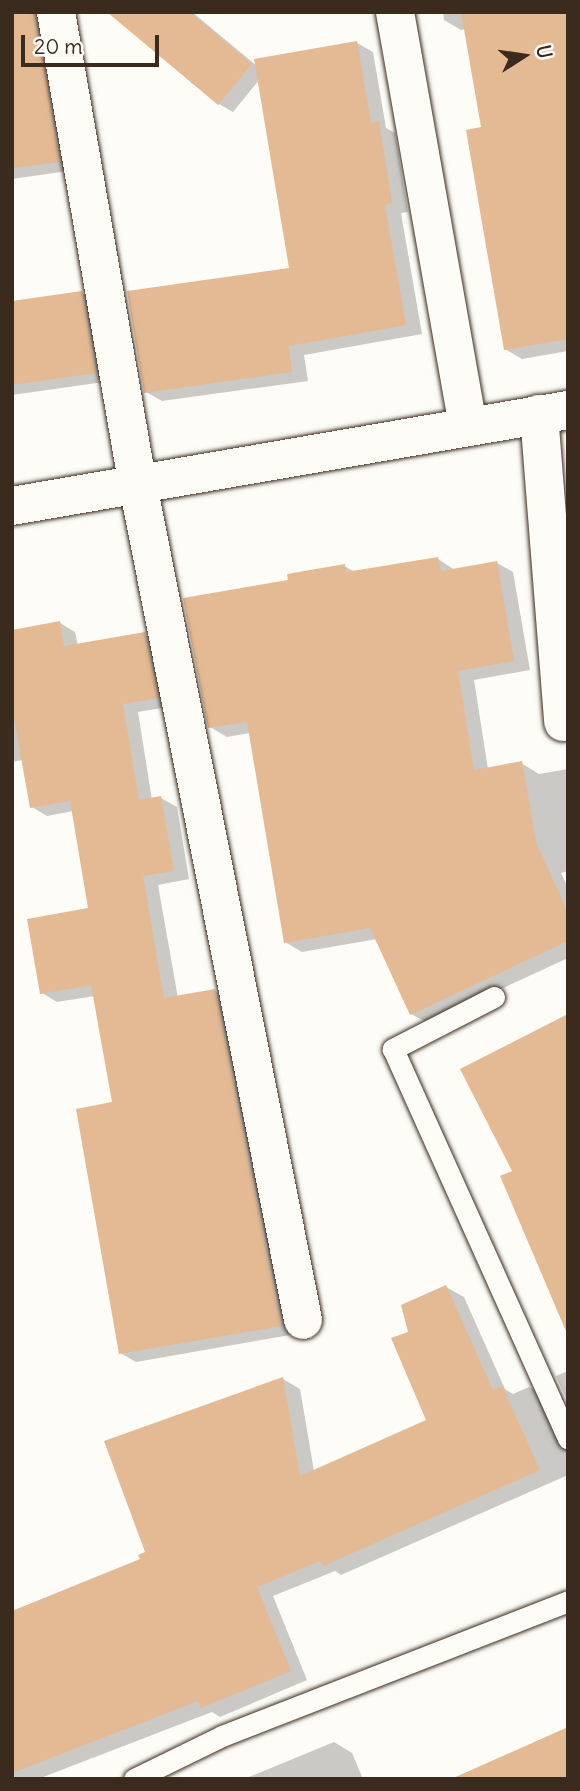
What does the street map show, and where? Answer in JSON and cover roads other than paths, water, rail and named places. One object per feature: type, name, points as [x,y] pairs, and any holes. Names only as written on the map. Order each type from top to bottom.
[{"type":"street","points":[[56,12],[138,485],[303,1320]]},
{"type":"street","points":[[395,12],[468,425]]},
{"type":"street","points":[[12,506],[554,412],[563,722]]},
{"type":"lane","points":[[495,997],[393,1049],[568,1439]]},
{"type":"lane","points":[[134,1779],[222,1736],[568,1601]]}]
